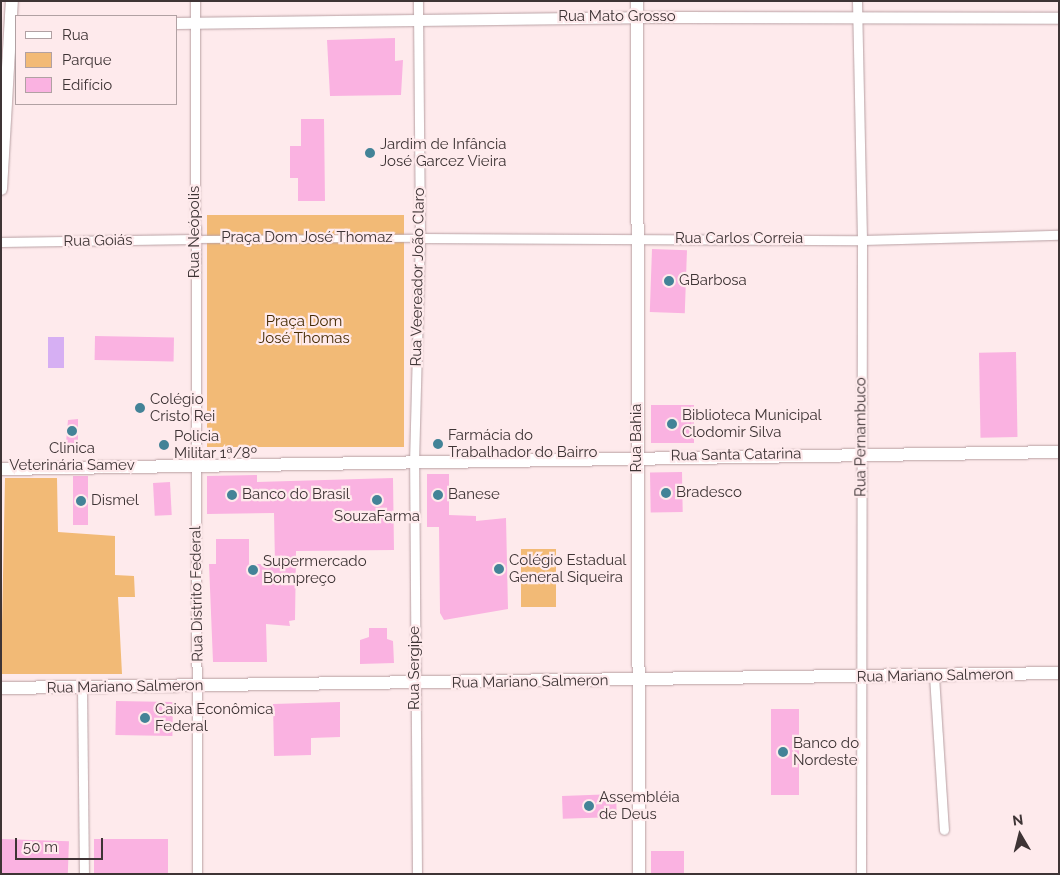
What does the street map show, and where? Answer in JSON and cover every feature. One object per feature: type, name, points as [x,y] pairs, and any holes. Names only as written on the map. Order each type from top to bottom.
[{"type":"main road","points":[[1,189],[12,1]]},
{"type":"main road","name":"Rua Bahia","points":[[638,1],[639,874]]},
{"type":"main road","name":"Rua Santa Catarina","points":[[1,469],[194,464],[414,463],[638,456],[1059,452]]},
{"type":"main road","name":"Rua Mariano Salmeron","points":[[1,688],[640,681],[1059,673]]},
{"type":"street","name":"Rua Neópolis","points":[[194,464],[195,1]]},
{"type":"street","name":"Rua Veereador João Claro","points":[[414,463],[420,238],[418,1]]},
{"type":"street","name":"Rua Pernambuco","points":[[857,1],[862,240],[860,453],[861,874]]},
{"type":"street","name":"Rua Mato Grosso","points":[[178,23],[419,21],[637,16],[1059,18]]},
{"type":"street","name":"Rua Carlos Correia","points":[[420,238],[862,240],[1059,235]]},
{"type":"street","name":"Praça Dom José Thomaz","points":[[195,239],[420,238]]},
{"type":"street","name":"Rua Goiás","points":[[1,242],[195,239]]},
{"type":"street","name":"Rua Sergipe","points":[[414,463],[416,874]]},
{"type":"street","name":"Rua Distrito Federal","points":[[194,464],[199,686],[197,874]]},
{"type":"street","points":[[934,676],[944,830]]},
{"type":"street","points":[[82,687],[84,874]]},
{"type":"green space","name":"Praça Dom José Thomas","points":[[207,215],[404,215],[404,447],[207,447]]},
{"type":"green space","points":[[5,478],[57,478],[58,532],[115,536],[115,575],[134,576],[135,597],[118,597],[122,674],[1,674]]},
{"type":"green space","points":[[521,549],[556,549],[556,607],[521,607]]},
{"type":"shaded area","points":[[48,337],[64,337],[64,368],[48,368]]},
{"type":"building","points":[[395,38],[395,61],[403,60],[401,95],[330,96],[327,40]]},
{"type":"building","points":[[301,119],[324,119],[325,201],[298,201],[298,178],[290,178],[290,146],[301,146]]},
{"type":"building","name":"GBarbosa","points":[[652,249],[687,250],[685,313],[650,312]]},
{"type":"building","points":[[95,336],[174,337],[174,361],[95,360]]},
{"type":"building","points":[[1016,352],[1017,437],[980,438],[979,353]]},
{"type":"building","name":"Biblioteca Municipal Clodomir Silva","points":[[651,405],[694,405],[694,443],[651,443]]},
{"type":"building","name":"Clinica Veterinária Samev","points":[[78,419],[78,443],[66,443],[68,420]]},
{"type":"building","name":"Bradesco","points":[[682,472],[683,512],[651,513],[650,473]]},
{"type":"building","points":[[427,474],[449,474],[449,515],[476,516],[476,521],[506,518],[508,609],[444,620],[440,613],[439,527],[427,527]]},
{"type":"building","name":"Supermercado Bompreço","points":[[257,475],[257,482],[393,478],[394,550],[296,551],[295,620],[289,621],[290,626],[266,624],[267,662],[213,662],[209,564],[216,564],[216,539],[249,539],[249,564],[275,564],[274,513],[207,514],[207,476]]},
{"type":"building","name":"Dismel","points":[[73,476],[88,476],[88,525],[73,525]]},
{"type":"building","points":[[170,482],[172,515],[155,516],[153,483]]},
{"type":"building","points":[[369,628],[387,628],[387,639],[393,641],[394,663],[360,664],[360,640],[369,637]]},
{"type":"building","name":"Caixa Econômica Federal","points":[[116,701],[173,702],[172,736],[115,735]]},
{"type":"building","points":[[340,702],[340,737],[311,738],[311,755],[274,756],[273,704]]},
{"type":"building","name":"Banco do Nordeste","points":[[771,709],[799,709],[799,795],[771,795]]},
{"type":"building","name":"Assembléia de Deus","points":[[616,794],[617,817],[563,819],[562,796]]},
{"type":"building","points":[[1,839],[69,841],[68,874],[1,874]]},
{"type":"building","points":[[94,839],[168,839],[168,874],[94,874]]},
{"type":"building","points":[[651,851],[684,851],[684,874],[651,874]]},
{"type":"place","name":"Jardim de Infância José Garcez Vieira","points":[[370,153]]},
{"type":"place","name":"GBarbosa","points":[[669,281]]},
{"type":"place","name":"Colégio Cristo Rei","points":[[140,408]]},
{"type":"place","name":"Biblioteca Municipal Clodomir Silva","points":[[672,424]]},
{"type":"place","name":"Clinica Veterinária Samev","points":[[72,431]]},
{"type":"place","name":"Farmácia do Trabalhador do Bairro","points":[[438,444]]},
{"type":"place","name":"Policia Militar 1ª/8º","points":[[164,445]]},
{"type":"place","name":"Bradesco","points":[[666,493]]},
{"type":"place","name":"Banco do Brasil","points":[[232,495]]},
{"type":"place","name":"Banese","points":[[438,495]]},
{"type":"place","name":"SouzaFarma","points":[[377,500]]},
{"type":"place","name":"Dismel","points":[[81,501]]},
{"type":"place","name":"Colégio Estadual General Siqueira","points":[[499,569]]},
{"type":"place","name":"Supermercado Bompreço","points":[[253,570]]},
{"type":"place","name":"Caixa Econômica Federal","points":[[145,718]]},
{"type":"place","name":"Banco do Nordeste","points":[[783,752]]},
{"type":"place","name":"Assembléia de Deus","points":[[589,806]]}]
